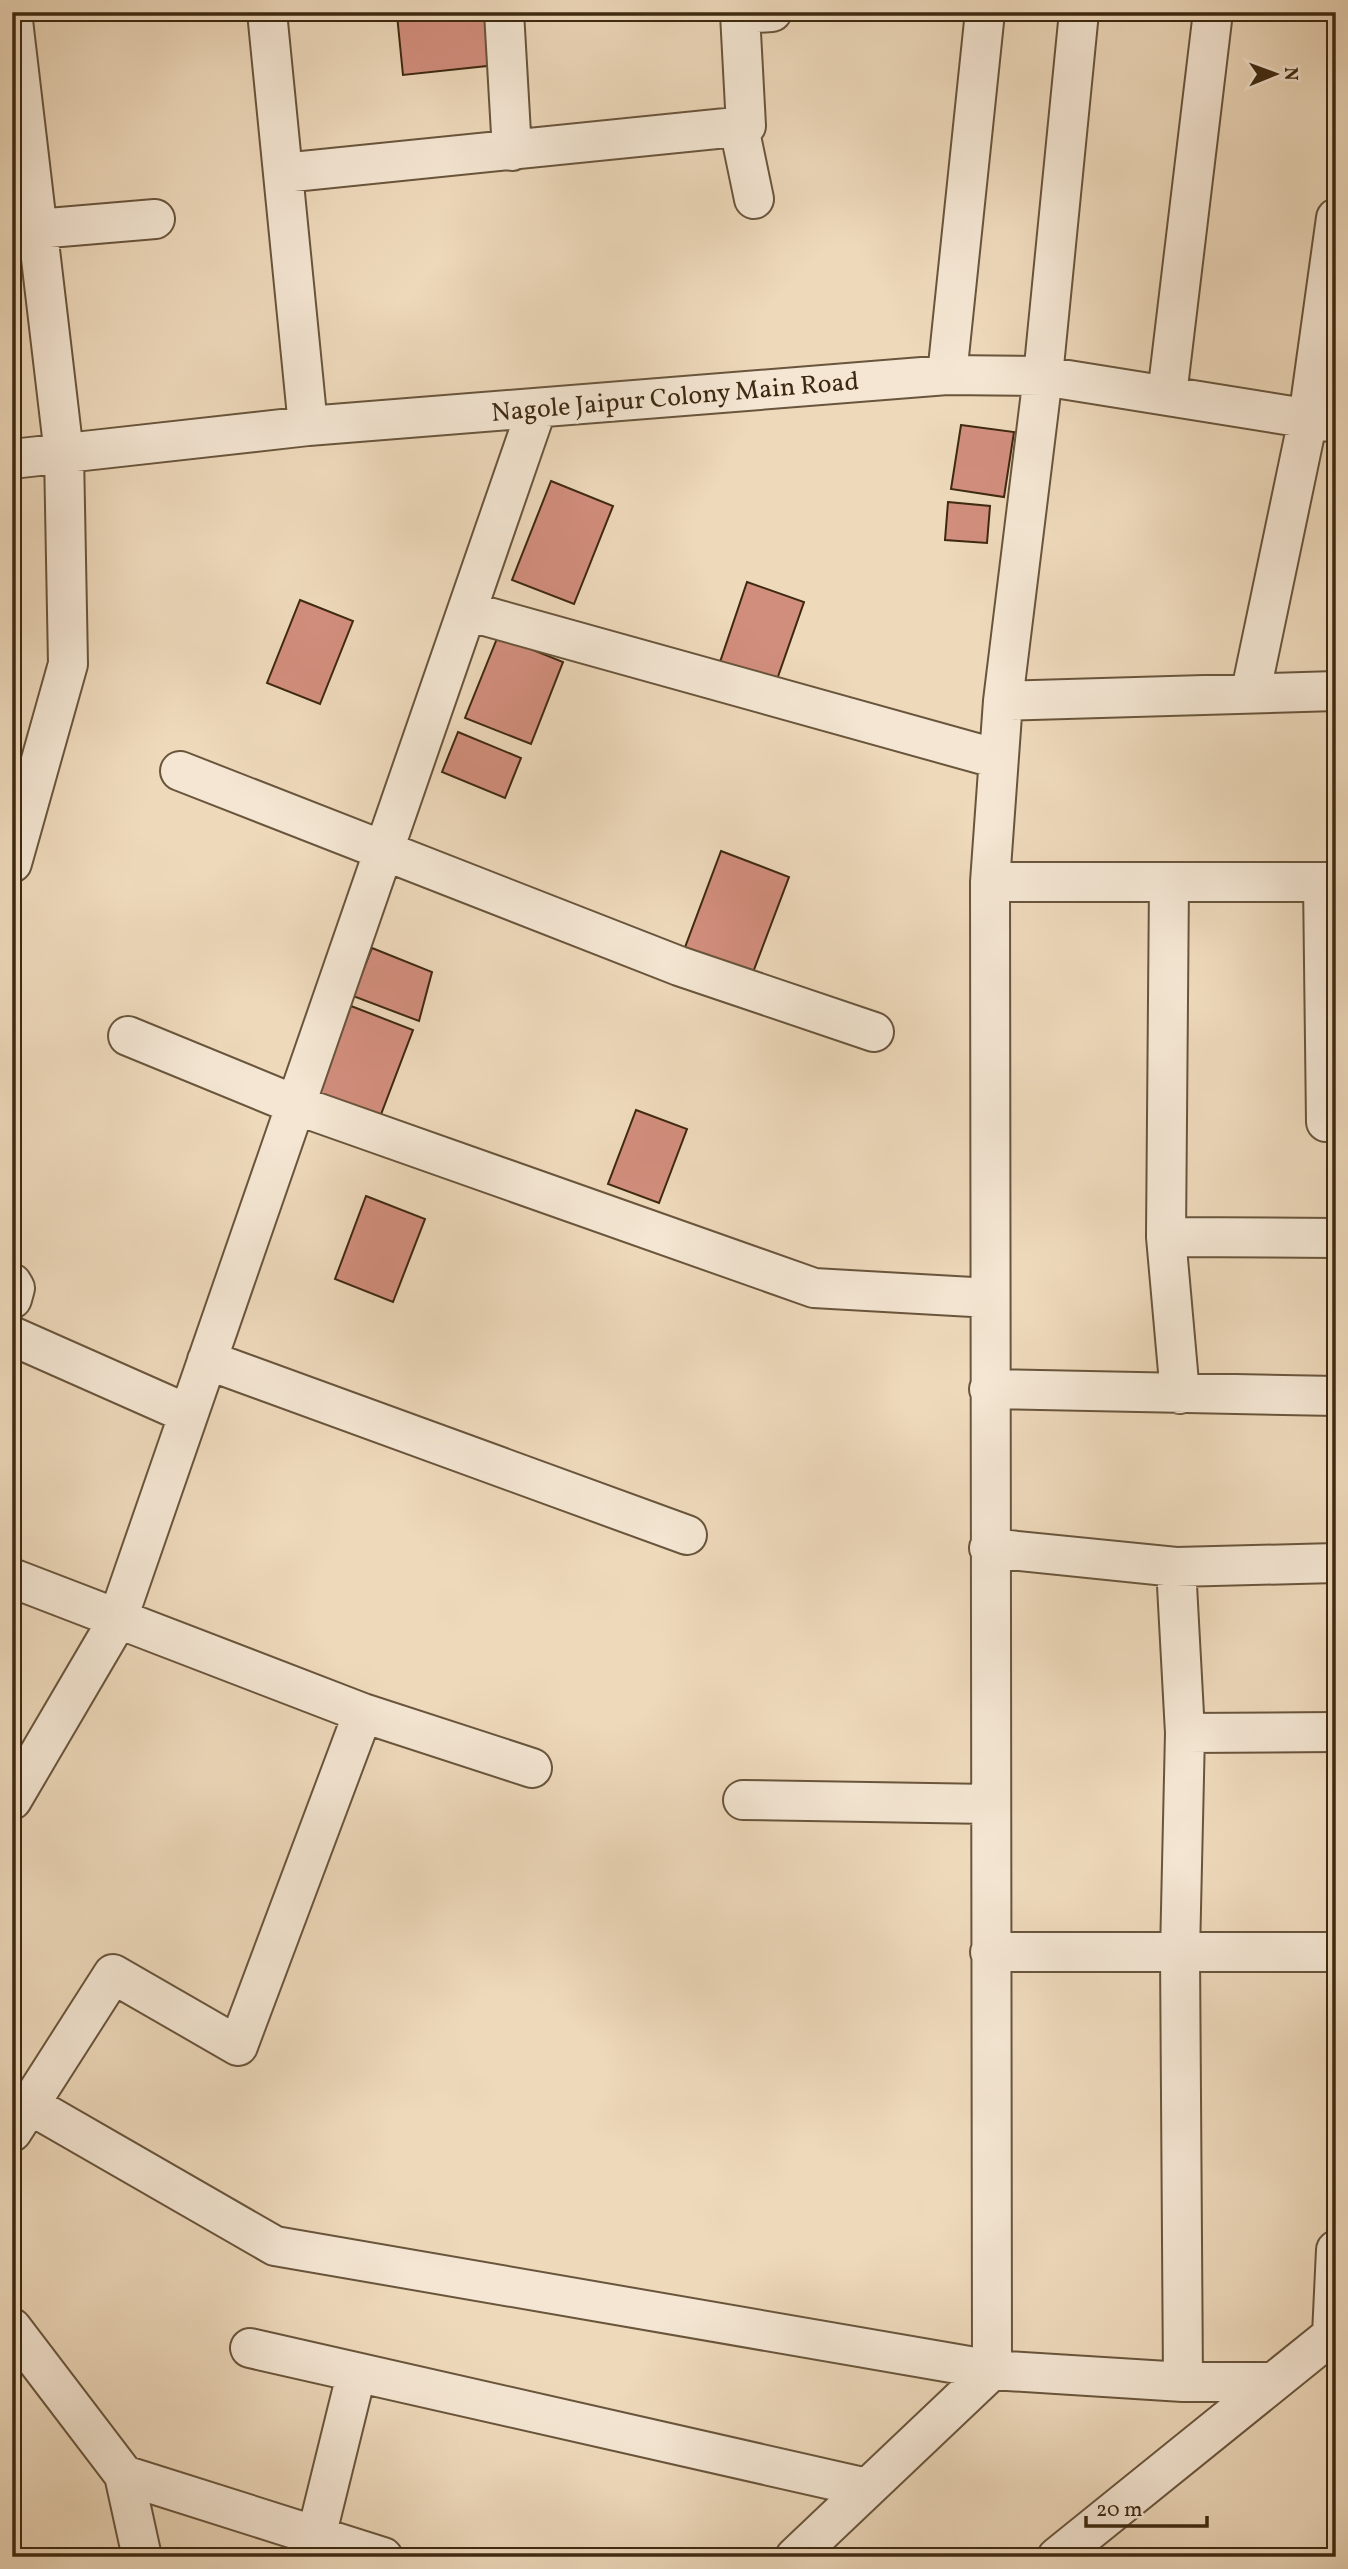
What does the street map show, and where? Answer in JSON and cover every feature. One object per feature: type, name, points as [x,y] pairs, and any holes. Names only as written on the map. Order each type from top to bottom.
[{"type":"street","points":[[12,12],[28,218],[64,454],[68,664],[12,863]]},
{"type":"street","points":[[267,12],[308,426]]},
{"type":"street","points":[[504,12],[512,151]]},
{"type":"street","points":[[283,173],[746,126],[740,14],[772,12]]},
{"type":"street","points":[[947,375],[985,12]]},
{"type":"street","points":[[795,2557],[992,2370],[990,882],[1003,701],[1044,376],[1079,12]]},
{"type":"street","points":[[1167,395],[1213,12]]},
{"type":"street","points":[[740,127],[754,199]]},
{"type":"street","points":[[28,218],[155,219]]},
{"type":"street","points":[[1251,691],[1322,421],[1336,218]]},
{"type":"street","name":"Nagole Jaipur Colony Main Road","points":[[12,459],[308,426],[947,375],[1044,376],[1322,421]]},
{"type":"street","points":[[12,1800],[117,1621],[537,408]]},
{"type":"street","points":[[467,611],[998,759]]},
{"type":"street","points":[[1003,701],[1251,691],[1336,691]]},
{"type":"street","points":[[180,771],[679,966],[874,1032]]},
{"type":"street","points":[[990,882],[1329,882],[1326,1122]]},
{"type":"street","points":[[1168,882],[1166,1237],[1180,1394]]},
{"type":"street","points":[[128,1036],[296,1105],[814,1288],[990,1298]]},
{"type":"street","points":[[1166,1237],[1336,1238]]},
{"type":"street","points":[[12,1283],[15,1288],[12,1299]]},
{"type":"street","points":[[12,1336],[188,1414]]},
{"type":"street","points":[[207,1360],[687,1535]]},
{"type":"street","points":[[989,1389],[1336,1396]]},
{"type":"street","points":[[989,1548],[1176,1567],[1336,1563]]},
{"type":"street","points":[[1176,1567],[1185,1733],[1180,1953],[1183,2382]]},
{"type":"street","points":[[12,1578],[117,1621],[363,1713],[532,1768]]},
{"type":"street","points":[[363,1713],[238,2046],[113,1974],[21,2119],[275,2246],[992,2370],[1183,2382],[1271,2382]]},
{"type":"street","points":[[1185,1733],[1336,1732]]},
{"type":"street","points":[[743,1800],[990,1804]]},
{"type":"street","points":[[990,1952],[1336,1952]]},
{"type":"street","points":[[1056,2557],[1271,2382],[1334,2335],[1336,2250]]},
{"type":"street","points":[[12,2328],[124,2475],[142,2557]]},
{"type":"street","points":[[250,2348],[356,2375],[867,2488]]},
{"type":"street","points":[[316,2537],[356,2375]]},
{"type":"street","points":[[124,2475],[383,2557]]},
{"type":"building","points":[[297,12],[393,12],[298,20]]},
{"type":"building","points":[[425,12],[491,12],[496,65],[403,75],[397,15]]},
{"type":"building","points":[[961,425],[1014,432],[1004,497],[951,489]]},
{"type":"building","points":[[551,481],[613,506],[574,604],[512,580]]},
{"type":"building","points":[[948,502],[990,506],[987,543],[945,540]]},
{"type":"building","points":[[747,582],[804,602],[774,688],[718,668]]},
{"type":"building","points":[[300,600],[353,621],[320,704],[267,683]]},
{"type":"building","points":[[498,636],[563,662],[531,744],[465,718]]},
{"type":"building","points":[[458,732],[521,758],[505,798],[442,772]]},
{"type":"building","points":[[721,851],[789,877],[752,975],[684,950]]},
{"type":"building","points":[[372,948],[432,972],[419,1021],[353,996]]},
{"type":"building","points":[[351,1006],[413,1030],[380,1117],[318,1094]]},
{"type":"building","points":[[636,1110],[687,1129],[659,1203],[608,1184]]},
{"type":"building","points":[[366,1196],[425,1219],[393,1302],[335,1279]]}]
